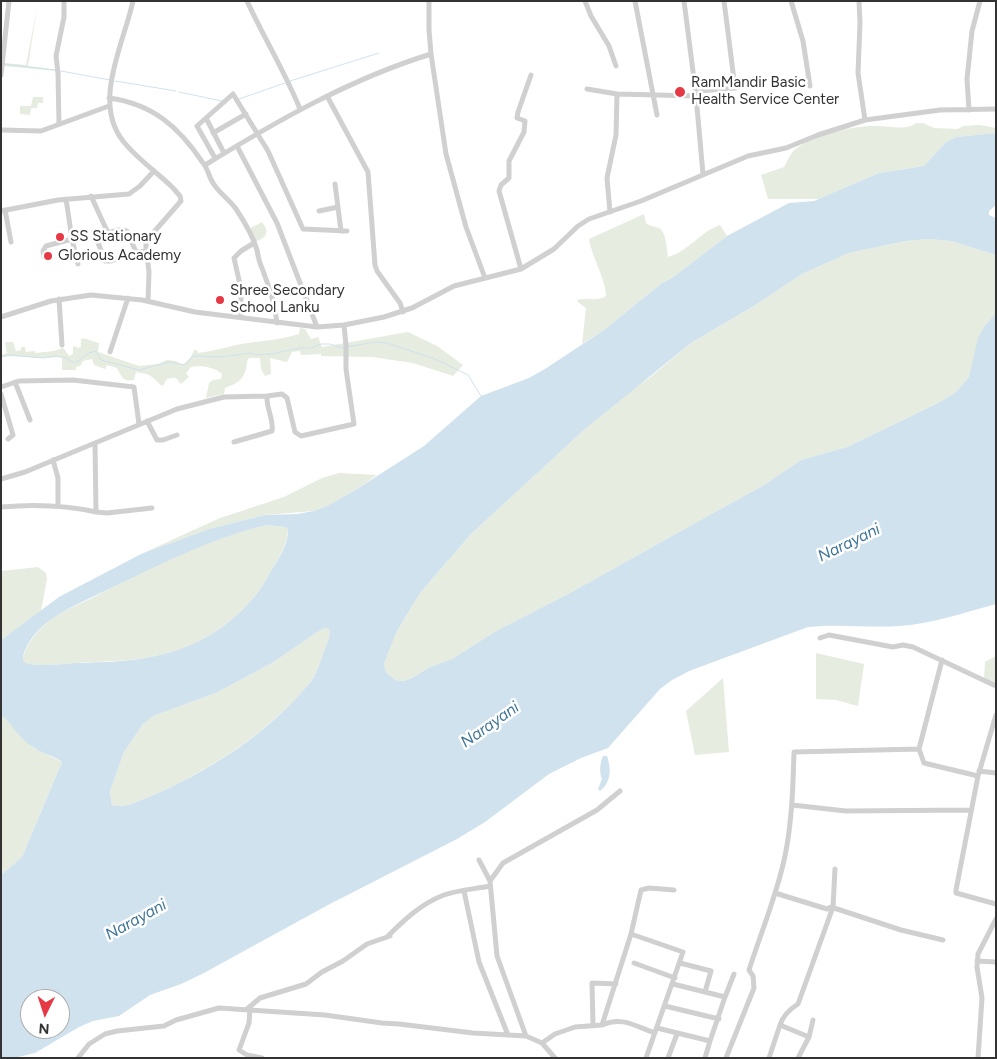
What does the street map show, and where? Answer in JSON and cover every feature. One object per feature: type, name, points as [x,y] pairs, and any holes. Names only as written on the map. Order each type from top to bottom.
[{"type":"street","points":[[1,75],[9,1]]},
{"type":"street","points":[[59,124],[56,56],[64,18],[64,1]]},
{"type":"street","points":[[133,1],[129,20],[120,45],[109,106],[116,130],[122,141],[174,188],[182,201],[148,238],[146,244],[149,272],[148,301]]},
{"type":"street","points":[[247,1],[290,82],[300,109]]},
{"type":"street","points":[[430,1],[429,30],[431,54],[446,154],[466,227],[485,278]]},
{"type":"street","points":[[585,1],[591,16],[609,46],[616,66]]},
{"type":"street","points":[[635,1],[657,115]]},
{"type":"street","points":[[684,1],[696,96],[703,174]]},
{"type":"street","points":[[696,96],[699,91],[735,88],[724,1]]},
{"type":"street","points":[[791,1],[803,41],[810,86]]},
{"type":"street","points":[[859,1],[858,73],[865,120]]},
{"type":"street","points":[[969,110],[967,79],[972,31],[980,1]]},
{"type":"street","points":[[205,165],[300,109],[387,69],[431,54]]},
{"type":"street","points":[[521,269],[499,191],[500,184],[509,178],[509,161],[524,132],[525,121],[517,118],[531,75]]},
{"type":"street","points":[[587,89],[617,94],[696,96]]},
{"type":"street","points":[[215,158],[196,126],[233,94],[268,151],[303,229],[347,231]]},
{"type":"street","points":[[610,212],[607,178],[616,135],[617,94]]},
{"type":"street","points":[[327,96],[367,169],[376,272],[400,303],[402,312]]},
{"type":"street","points":[[109,98],[141,106],[164,118],[182,135],[205,165],[213,183],[235,208],[254,243],[271,291],[277,324]]},
{"type":"street","points":[[1,130],[41,131],[109,106]]},
{"type":"street","points":[[1,317],[59,299],[91,295],[148,301],[195,312],[241,317],[277,324],[316,327],[344,325],[384,317],[402,312],[454,286],[521,269],[554,249],[583,222],[641,201],[748,156],[786,148],[818,135],[865,120],[940,110],[996,109]]},
{"type":"street","points":[[213,133],[246,114]]},
{"type":"street","points":[[206,118],[224,153]]},
{"type":"street","points":[[237,146],[277,223],[316,327]]},
{"type":"street","points":[[11,242],[3,210],[66,199],[124,195],[134,192],[154,171]]},
{"type":"street","points":[[335,184],[341,231]]},
{"type":"street","points":[[92,196],[108,233]]},
{"type":"street","points":[[66,199],[78,264]]},
{"type":"street","points":[[319,212],[338,207]]},
{"type":"street","points":[[136,252],[127,230],[108,233],[97,240],[105,261],[146,251]]},
{"type":"street","points":[[44,257],[43,251],[46,246],[72,239]]},
{"type":"street","points":[[241,317],[241,289],[234,258],[254,243]]},
{"type":"street","points":[[110,352],[128,298]]},
{"type":"street","points":[[59,299],[62,345]]},
{"type":"street","points":[[1,479],[25,472],[176,409],[224,396],[282,394],[288,398],[295,432],[298,435],[308,435],[354,424],[346,369],[344,325]]},
{"type":"street","points":[[1,387],[19,381],[73,380],[134,387],[139,424]]},
{"type":"street","points":[[15,382],[30,420]]},
{"type":"street","points":[[1,394],[13,435],[8,439]]},
{"type":"street","points":[[234,442],[272,431],[273,426],[266,396]]},
{"type":"street","points":[[147,421],[157,440],[177,435]]},
{"type":"street","points":[[96,443],[96,512]]},
{"type":"street","points":[[53,460],[58,478],[58,506]]},
{"type":"street","points":[[1,507],[38,504],[107,513],[152,508]]},
{"type":"street","points":[[820,638],[830,635],[893,647],[904,645],[913,647],[996,686]]},
{"type":"street","points":[[942,660],[919,749],[924,763],[979,773],[996,773]]},
{"type":"street","points":[[996,715],[979,773],[956,893],[996,904]]},
{"type":"street","points":[[726,1058],[754,988],[753,976],[749,970],[775,893],[785,856],[792,805],[794,752],[919,749]]},
{"type":"street","points":[[260,1057],[242,1054],[239,1050],[248,1023],[249,1009],[260,998],[306,984],[367,944],[389,937],[409,915],[445,894],[490,884],[503,863],[597,810],[620,791]]},
{"type":"street","points":[[792,805],[846,811],[972,810]]},
{"type":"street","points":[[479,860],[490,884],[497,956],[526,1036]]},
{"type":"street","points":[[769,1058],[782,1020],[798,1004],[833,907],[835,869]]},
{"type":"street","points":[[602,1025],[631,934],[641,890],[649,888],[674,890]]},
{"type":"street","points":[[464,891],[479,962],[508,1035]]},
{"type":"street","points":[[775,893],[828,909],[833,907],[901,930],[942,940]]},
{"type":"street","points":[[978,1058],[982,998],[977,961],[978,954],[996,919]]},
{"type":"street","points":[[631,934],[683,952],[646,1058]]},
{"type":"street","points":[[977,961],[996,962]]},
{"type":"street","points":[[680,962],[712,971],[705,992]]},
{"type":"street","points":[[634,963],[674,981],[725,997]]},
{"type":"street","points":[[705,1058],[734,974]]},
{"type":"street","points":[[593,1026],[592,982],[616,984]]},
{"type":"street","points":[[665,1006],[719,1019]]},
{"type":"street","points":[[78,1058],[89,1044],[105,1034],[164,1026],[176,1020],[219,1008],[346,1017],[382,1024],[526,1036],[542,1043],[555,1058]]},
{"type":"street","points":[[542,1043],[568,1029],[602,1025],[614,1020],[656,1031],[710,1041]]},
{"type":"street","points":[[798,1058],[809,1037],[813,1020]]},
{"type":"street","points":[[780,1025],[809,1037]]},
{"type":"street","points":[[668,1058],[677,1034]]},
{"type":"shaded area","points":[[37,8],[28,66],[57,71],[4,66],[4,63],[26,65]]},
{"type":"shaded area","points":[[33,97],[43,97],[43,103],[38,103],[37,108],[31,108],[30,115],[20,114],[20,106],[31,106]]},
{"type":"shaded area","points":[[916,123],[923,123],[934,128],[958,129],[963,126],[980,125],[996,128],[996,133],[956,137],[946,142],[924,166],[879,173],[819,199],[768,199],[761,175],[784,167],[793,152],[805,143],[847,129],[869,126],[908,127]]},
{"type":"shaded area","points":[[644,214],[646,223],[659,228],[663,233],[668,257],[720,225],[727,236],[672,278],[662,283],[604,330],[582,344],[586,308],[577,300],[600,299],[606,296],[604,283],[589,239]]},
{"type":"shaded area","points":[[262,222],[266,229],[266,234],[255,242],[249,229]]},
{"type":"shaded area","points":[[929,239],[951,241],[996,255],[996,313],[984,327],[969,377],[955,393],[847,447],[801,460],[764,485],[568,594],[496,631],[452,659],[430,667],[404,681],[395,680],[386,672],[384,664],[397,631],[420,593],[471,534],[585,429],[691,343],[757,304],[802,274],[849,253],[906,241]]},
{"type":"shaded area","points":[[300,328],[305,329],[311,339],[318,337],[322,347],[408,332],[437,346],[463,365],[453,376],[413,363],[372,357],[321,356],[321,354],[301,355],[300,351],[292,352],[287,362],[270,358],[271,374],[265,376],[261,369],[260,358],[249,358],[245,373],[241,379],[225,388],[224,394],[206,398],[209,383],[213,380],[221,379],[222,374],[207,367],[191,367],[186,373],[189,377],[181,384],[176,378],[172,378],[167,379],[162,386],[150,376],[136,372],[134,380],[125,379],[117,368],[107,365],[105,369],[94,365],[92,359],[83,361],[80,366],[76,367],[76,370],[62,370],[62,358],[59,357],[1,357],[1,355],[7,353],[5,342],[13,342],[16,351],[21,350],[21,347],[25,347],[26,352],[35,351],[35,353],[63,348],[69,356],[73,354],[73,347],[81,347],[81,339],[87,339],[99,343],[98,352],[139,366],[158,364],[167,360],[184,364],[191,357],[194,350],[197,350],[198,353],[241,344],[285,338],[299,334]]},
{"type":"shaded area","points":[[339,473],[377,475],[357,489],[314,511],[265,515],[209,529],[141,554],[220,518],[284,497],[322,478]]},
{"type":"shaded area","points":[[267,525],[288,529],[288,535],[279,556],[262,587],[250,602],[223,627],[207,637],[173,652],[135,659],[48,665],[23,661],[25,650],[45,624],[72,607],[179,555],[223,538]]},
{"type":"shaded area","points":[[38,567],[46,573],[47,579],[41,611],[1,640],[1,571]]},
{"type":"shaded area","points":[[326,628],[329,629],[328,640],[311,681],[293,702],[257,734],[218,761],[177,784],[134,803],[123,806],[112,805],[110,791],[124,752],[143,724],[153,716],[216,693],[272,663]]},
{"type":"shaded area","points":[[816,653],[864,664],[858,706],[836,700],[816,699]]},
{"type":"shaded area","points":[[996,656],[996,686],[984,680],[985,662]]},
{"type":"shaded area","points":[[723,678],[729,752],[695,755],[686,711]]},
{"type":"shaded area","points":[[1,717],[5,718],[20,736],[34,748],[62,762],[22,857],[1,875]]},
{"type":"water","name":"Narayani","points":[[996,133],[996,205],[989,211],[989,215],[996,218],[996,255],[951,241],[929,239],[906,241],[849,253],[802,274],[757,304],[691,343],[585,429],[471,534],[420,593],[397,631],[384,664],[386,672],[395,680],[404,681],[412,678],[430,667],[452,659],[496,631],[568,594],[764,485],[801,460],[847,447],[936,404],[955,393],[969,377],[978,338],[984,327],[996,313],[996,604],[937,620],[904,626],[808,627],[689,671],[660,689],[608,748],[581,758],[549,774],[485,822],[457,839],[328,905],[202,974],[150,995],[119,1016],[93,1021],[70,1032],[70,989],[20,989],[20,1039],[59,1039],[35,1053],[14,1058],[1,1058],[1,875],[22,857],[62,762],[29,744],[5,718],[1,717],[1,640],[59,597],[141,554],[209,529],[265,515],[297,514],[327,506],[424,446],[481,396],[529,378],[604,330],[662,283],[672,278],[727,236],[789,203],[814,201],[879,173],[924,166],[946,142],[956,137]],"holes":[[[267,525],[288,529],[285,546],[262,587],[237,615],[207,637],[173,652],[135,659],[48,665],[23,661],[25,650],[36,633],[64,611],[150,569],[227,537]],[[326,628],[329,629],[329,637],[319,664],[308,685],[275,719],[257,734],[218,761],[177,784],[134,803],[123,806],[112,805],[110,791],[124,752],[143,724],[153,716],[216,693],[272,663]]]},
{"type":"water","points":[[603,756],[607,756],[610,775],[607,783],[600,791],[598,789],[602,779],[600,768]]},
{"type":"waterway","points":[[290,81],[379,53]]},
{"type":"waterway","points":[[4,64],[55,70]]},
{"type":"waterway","points":[[61,71],[110,80]]},
{"type":"waterway","points":[[115,81],[176,91]]},
{"type":"waterway","points":[[239,99],[285,83]]},
{"type":"waterway","points":[[179,92],[222,101]]},
{"type":"waterway","points":[[347,347],[375,342],[387,343],[435,359],[468,375],[481,396]]},
{"type":"waterway","points":[[1,357],[10,355],[44,358],[57,356],[66,358],[74,363],[89,353],[96,351],[101,360],[139,370],[169,362],[185,365],[193,356],[219,357],[252,353],[256,355],[271,354],[300,348],[311,348],[321,344],[330,344],[343,348]]},
{"type":"place","name":"RamMandir Basic Health Service Center","points":[[680,92]]},
{"type":"place","name":"SS Stationary","points":[[60,237]]},
{"type":"place","name":"Glorious Academy","points":[[48,256]]},
{"type":"place","name":"Shree Secondary School Lanku","points":[[220,300]]}]
